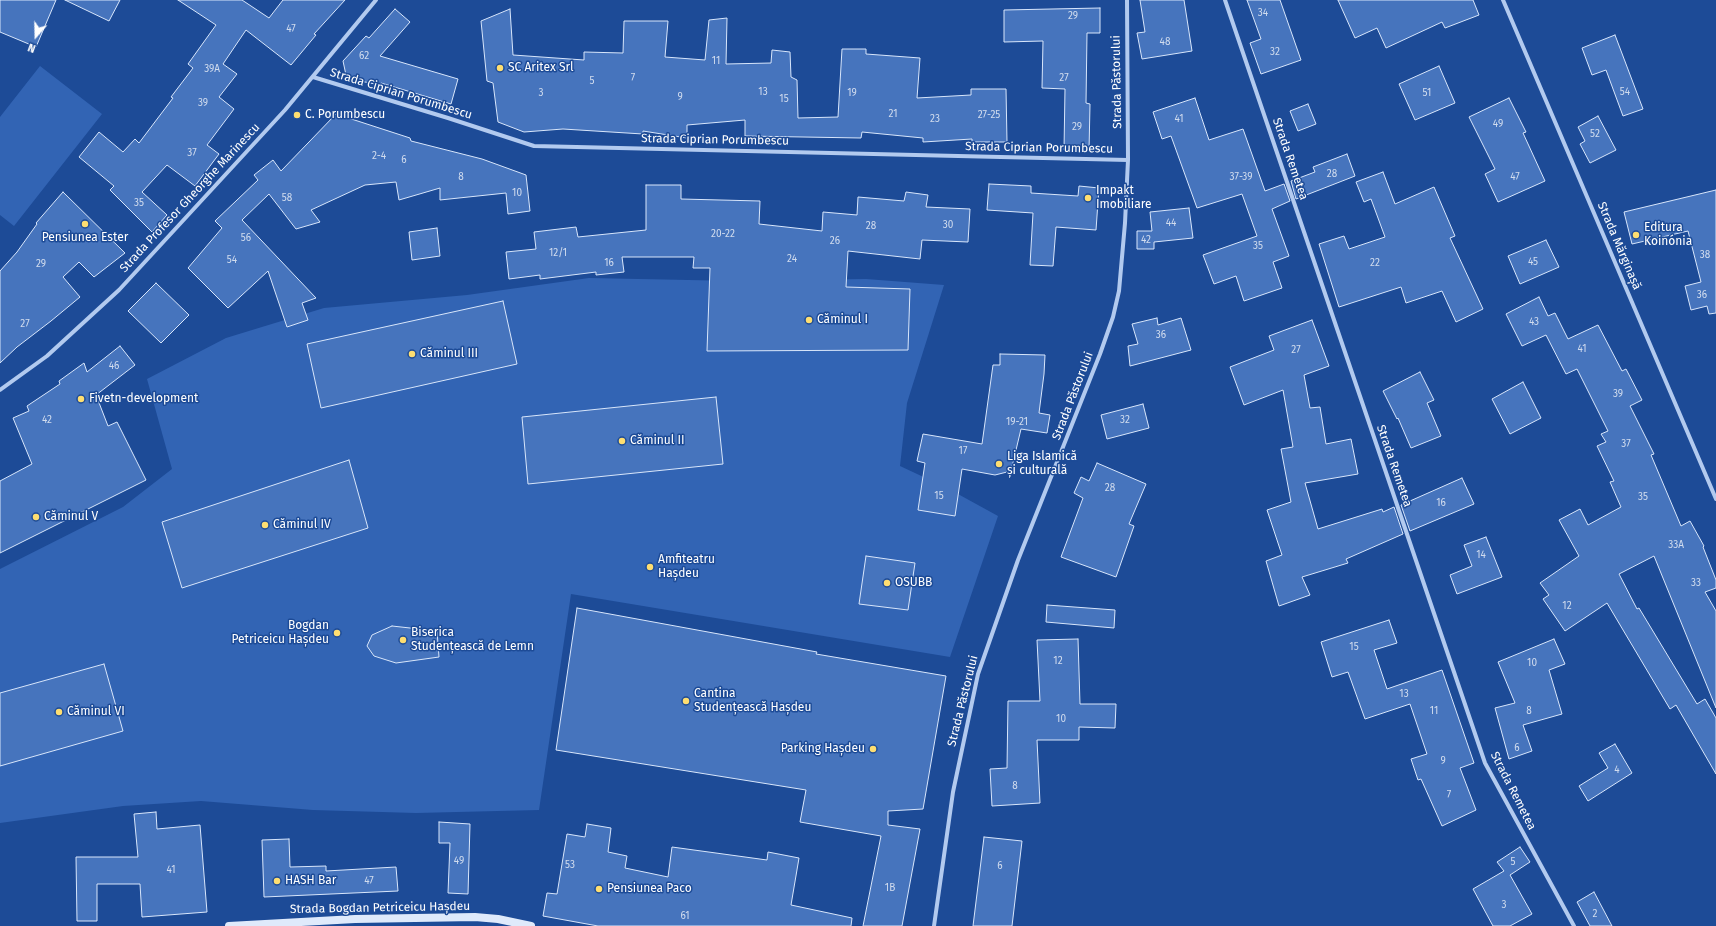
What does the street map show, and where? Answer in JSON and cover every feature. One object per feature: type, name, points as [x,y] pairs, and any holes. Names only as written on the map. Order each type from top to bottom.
[{"type":"street","name":"Strada Profesor Gheorghe Marinescu","points":[[0,390],[47,356],[119,290],[286,110],[376,0]]},
{"type":"street","name":"Strada Păstorului","points":[[934,926],[953,792],[978,674],[1018,560],[1100,354],[1113,317],[1119,291],[1122,267],[1128,160],[1127,0]]},
{"type":"street","name":"Strada Remetea","points":[[1225,0],[1485,764],[1574,926]]},
{"type":"street","name":"Strada Mărginașă","points":[[1503,0],[1716,499]]},
{"type":"street","name":"Strada Ciprian Porumbescu","points":[[313,77],[534,146],[1128,160]]},
{"type":"street","name":"Strada Bogdan Petriceicu Hașdeu","points":[[229,926],[355,918],[475,917],[498,919],[531,926]]},
{"type":"shaded area","points":[[40,66],[102,114],[14,226],[0,215],[0,117]]},
{"type":"shaded area","points":[[589,278],[738,281],[866,279],[944,285],[907,403],[900,466],[947,488],[998,516],[950,657],[571,594],[539,810],[416,813],[313,810],[201,801],[123,806],[0,823],[0,569],[123,507],[172,469],[147,379],[226,338],[324,308],[467,295]]},
{"type":"building","points":[[0,0],[56,0],[36,47],[0,32]]},
{"type":"building","points":[[65,0],[120,0],[109,21]]},
{"type":"building","points":[[178,0],[242,0],[269,18],[283,0],[345,0],[314,34],[316,35],[291,65],[246,30],[223,64],[237,74],[219,97],[234,109],[207,145],[219,154],[195,186],[167,165],[142,192],[167,215],[152,232],[110,190],[114,186],[79,157],[99,132],[123,152],[135,139],[139,143],[173,98],[171,97],[193,68],[188,64],[216,25]]},
{"type":"building","points":[[1140,0],[1184,0],[1192,51],[1142,59],[1137,33],[1145,32]]},
{"type":"building","points":[[1247,0],[1280,0],[1301,60],[1261,74],[1250,43],[1261,39]]},
{"type":"building","points":[[1338,0],[1473,0],[1479,15],[1445,28],[1442,22],[1386,48],[1377,28],[1355,38]]},
{"type":"building","points":[[1100,8],[1100,33],[1087,33],[1086,103],[1090,104],[1089,151],[1064,150],[1065,89],[1042,88],[1043,41],[1004,42],[1004,10]]},
{"type":"building","points":[[395,9],[410,22],[380,56],[458,79],[451,104],[381,83],[380,85],[360,81],[346,75],[343,61],[366,36],[369,38]]},
{"type":"building","points":[[510,9],[513,55],[584,60],[584,52],[623,53],[624,21],[668,21],[665,57],[705,60],[709,20],[727,18],[726,64],[771,63],[772,50],[790,52],[791,77],[797,80],[798,118],[838,117],[842,49],[866,49],[866,54],[920,58],[917,98],[971,95],[971,89],[1006,89],[1007,142],[972,142],[972,139],[923,142],[923,138],[862,132],[861,138],[745,136],[745,120],[687,125],[687,138],[643,131],[643,134],[563,129],[524,132],[498,122],[493,83],[487,81],[481,21]]},
{"type":"building","points":[[1615,35],[1643,109],[1623,116],[1606,70],[1592,75],[1582,48]]},
{"type":"building","points":[[1439,66],[1455,103],[1415,120],[1399,84]]},
{"type":"building","points":[[1195,98],[1209,140],[1243,129],[1265,191],[1284,184],[1290,201],[1272,209],[1289,256],[1273,262],[1282,288],[1244,301],[1236,276],[1214,284],[1203,255],[1257,236],[1242,194],[1197,208],[1171,136],[1162,139],[1153,112]]},
{"type":"building","points":[[1509,98],[1526,132],[1523,133],[1545,181],[1498,202],[1485,174],[1495,169],[1469,117]]},
{"type":"building","points":[[1308,104],[1316,124],[1298,131],[1290,111]]},
{"type":"building","points":[[336,114],[410,138],[411,141],[482,159],[526,175],[530,211],[508,214],[506,193],[440,200],[440,188],[399,200],[396,182],[365,185],[311,210],[320,222],[296,229],[269,194],[242,220],[316,298],[302,303],[308,320],[287,327],[268,271],[228,308],[188,268],[222,228],[215,221],[258,180],[254,175],[273,160],[281,171]]},
{"type":"building","points":[[1598,116],[1616,150],[1590,163],[1580,144],[1585,141],[1578,127]]},
{"type":"building","points":[[1347,154],[1355,176],[1296,199],[1291,181],[1315,172],[1313,167]]},
{"type":"building","points":[[1383,172],[1395,204],[1434,187],[1455,236],[1450,238],[1483,309],[1456,322],[1442,291],[1406,303],[1401,287],[1339,307],[1319,244],[1344,236],[1349,249],[1385,237],[1371,199],[1364,202],[1356,182]]},
{"type":"building","points":[[989,184],[1031,186],[1031,193],[1078,196],[1079,186],[1099,188],[1096,230],[1056,227],[1053,266],[1030,265],[1033,213],[987,210]]},
{"type":"building","points":[[646,185],[681,185],[681,199],[760,201],[759,224],[822,231],[823,212],[857,215],[858,197],[904,201],[906,192],[928,195],[926,207],[970,209],[968,242],[922,240],[920,259],[848,251],[846,287],[910,289],[908,350],[707,351],[710,268],[693,268],[694,257],[622,257],[624,272],[596,275],[596,272],[540,279],[540,275],[509,279],[506,252],[536,249],[534,232],[576,227],[578,237],[646,230]]},
{"type":"building","points":[[1716,190],[1716,313],[1709,314],[1707,306],[1691,310],[1685,286],[1701,282],[1688,231],[1632,244],[1624,212]]},
{"type":"building","points":[[63,192],[125,253],[94,277],[79,262],[63,277],[80,297],[17,347],[0,363],[0,271],[17,252],[37,224],[36,223]]},
{"type":"building","points":[[1189,208],[1193,238],[1154,242],[1154,249],[1137,249],[1137,231],[1152,231],[1150,212]]},
{"type":"building","points":[[437,228],[440,256],[412,260],[409,232]]},
{"type":"building","points":[[1546,240],[1559,267],[1520,284],[1508,256]]},
{"type":"building","points":[[156,283],[189,315],[161,343],[128,311]]},
{"type":"building","points":[[1539,297],[1548,316],[1555,313],[1568,339],[1598,325],[1622,371],[1626,369],[1642,400],[1630,406],[1654,454],[1651,455],[1681,526],[1690,521],[1704,546],[1703,547],[1716,580],[1716,588],[1705,592],[1716,611],[1716,708],[1654,556],[1619,574],[1637,609],[1639,608],[1697,704],[1705,699],[1716,718],[1716,774],[1676,705],[1670,709],[1607,603],[1565,631],[1543,599],[1549,595],[1540,583],[1579,556],[1559,520],[1580,509],[1588,525],[1621,507],[1610,482],[1614,481],[1597,446],[1606,442],[1601,434],[1608,431],[1577,369],[1566,374],[1546,335],[1522,346],[1506,314]]},
{"type":"building","name":"Căminul III","points":[[503,301],[517,364],[321,408],[307,344]]},
{"type":"building","points":[[1157,318],[1158,325],[1181,318],[1191,350],[1130,366],[1128,346],[1138,344],[1132,324]]},
{"type":"building","points":[[1312,320],[1329,366],[1304,375],[1310,408],[1320,407],[1326,444],[1351,439],[1358,474],[1305,483],[1318,529],[1382,509],[1383,512],[1394,507],[1403,534],[1346,559],[1348,563],[1302,577],[1310,595],[1279,606],[1266,561],[1282,555],[1267,510],[1291,502],[1281,449],[1293,447],[1283,390],[1244,405],[1230,367],[1274,350],[1269,336]]},
{"type":"building","name":"Căminul V","points":[[120,346],[135,365],[96,395],[108,426],[117,422],[146,480],[0,553],[0,481],[32,464],[13,418],[29,411],[27,406],[60,384],[59,381],[84,363],[87,372]]},
{"type":"building","points":[[1000,354],[1045,355],[1039,413],[1050,415],[1047,433],[1021,429],[1011,471],[995,475],[962,469],[955,516],[918,510],[925,463],[917,461],[923,434],[982,444],[993,365],[1000,365]]},
{"type":"building","points":[[1420,372],[1434,400],[1427,403],[1441,436],[1411,448],[1398,418],[1397,419],[1383,391]]},
{"type":"building","points":[[1523,382],[1541,418],[1510,434],[1492,399]]},
{"type":"building","name":"Căminul II","points":[[716,397],[723,464],[528,484],[522,417]]},
{"type":"building","points":[[1143,404],[1149,428],[1107,439],[1101,415]]},
{"type":"building","name":"Căminul IV","points":[[349,460],[368,528],[182,588],[162,522]]},
{"type":"building","points":[[1097,463],[1146,484],[1129,524],[1134,526],[1116,577],[1061,557],[1083,498],[1074,493],[1081,477],[1089,481]]},
{"type":"building","points":[[1462,478],[1474,504],[1410,531],[1401,505]]},
{"type":"building","points":[[1486,537],[1502,577],[1457,594],[1450,575],[1472,566],[1464,545]]},
{"type":"building","name":"OSUBB","points":[[866,556],[915,563],[908,610],[859,604]]},
{"type":"building","points":[[1047,605],[1115,610],[1114,628],[1046,622]]},
{"type":"building","points":[[577,608],[817,652],[816,654],[946,676],[923,809],[888,811],[888,825],[920,829],[902,926],[863,926],[881,836],[800,822],[806,790],[556,750]]},
{"type":"building","points":[[1389,620],[1397,643],[1374,650],[1387,689],[1442,670],[1474,763],[1460,768],[1476,810],[1442,826],[1421,779],[1418,780],[1411,759],[1427,754],[1410,704],[1365,719],[1348,672],[1332,677],[1321,642]]},
{"type":"building","name":"Biserica Studențească de Lemn","points":[[392,626],[437,631],[439,657],[396,663],[374,656],[367,646],[372,635]]},
{"type":"building","points":[[1078,639],[1080,704],[1116,704],[1115,728],[1079,727],[1079,740],[1037,740],[1040,803],[992,806],[990,769],[1007,768],[1008,701],[1040,701],[1037,640]]},
{"type":"building","points":[[1554,639],[1565,664],[1549,670],[1562,714],[1523,725],[1532,751],[1509,759],[1495,708],[1515,703],[1498,662]]},
{"type":"building","name":"Căminul VI","points":[[104,664],[123,731],[0,766],[0,693]]},
{"type":"building","points":[[1615,744],[1632,773],[1588,801],[1579,786],[1608,768],[1599,753]]},
{"type":"building","points":[[156,812],[157,829],[200,825],[207,912],[142,917],[140,884],[97,884],[97,921],[77,921],[76,857],[138,857],[134,814]]},
{"type":"building","points":[[439,822],[470,824],[468,894],[448,893],[450,843],[439,843]]},
{"type":"building","points":[[587,824],[611,828],[608,852],[627,856],[625,868],[668,877],[672,847],[767,860],[768,852],[799,858],[791,905],[852,918],[851,926],[598,926],[543,916],[547,893],[557,894],[567,834],[585,837]]},
{"type":"building","points":[[984,837],[1022,841],[1012,926],[973,926]]},
{"type":"building","points":[[289,839],[290,867],[326,866],[326,871],[396,867],[398,891],[264,897],[262,840]]},
{"type":"building","points":[[1520,847],[1530,862],[1510,875],[1532,914],[1510,926],[1493,926],[1473,889],[1504,871],[1497,862]]},
{"type":"building","points":[[1594,892],[1612,926],[1590,926],[1577,902]]},
{"type":"place","name":"SC Aritex Srl","points":[[500,68]]},
{"type":"place","name":"C. Porumbescu","points":[[297,115]]},
{"type":"place","name":"Impakt Imobiliare","points":[[1088,198]]},
{"type":"place","name":"Pensiunea Ester","points":[[85,224]]},
{"type":"place","name":"Editura Koinónia","points":[[1636,235]]},
{"type":"place","name":"Căminul I","points":[[809,320]]},
{"type":"place","name":"Căminul III","points":[[412,354]]},
{"type":"place","name":"Fivetn-development","points":[[81,399]]},
{"type":"place","name":"Căminul II","points":[[622,441]]},
{"type":"place","name":"Liga Islamică și culturală","points":[[999,464]]},
{"type":"place","name":"Căminul V","points":[[36,517]]},
{"type":"place","name":"Căminul IV","points":[[265,525]]},
{"type":"place","name":"Amfiteatru Hașdeu","points":[[650,567]]},
{"type":"place","name":"OSUBB","points":[[887,583]]},
{"type":"place","name":"Bogdan Petriceicu Hașdeu","points":[[337,633]]},
{"type":"place","name":"Biserica Studențească de Lemn","points":[[403,640]]},
{"type":"place","name":"Cantina Studențească Hașdeu","points":[[686,701]]},
{"type":"place","name":"Căminul VI","points":[[59,712]]},
{"type":"place","name":"Parking Hașdeu","points":[[873,749]]},
{"type":"place","name":"HASH Bar","points":[[277,881]]},
{"type":"place","name":"Pensiunea Paco","points":[[599,889]]}]
